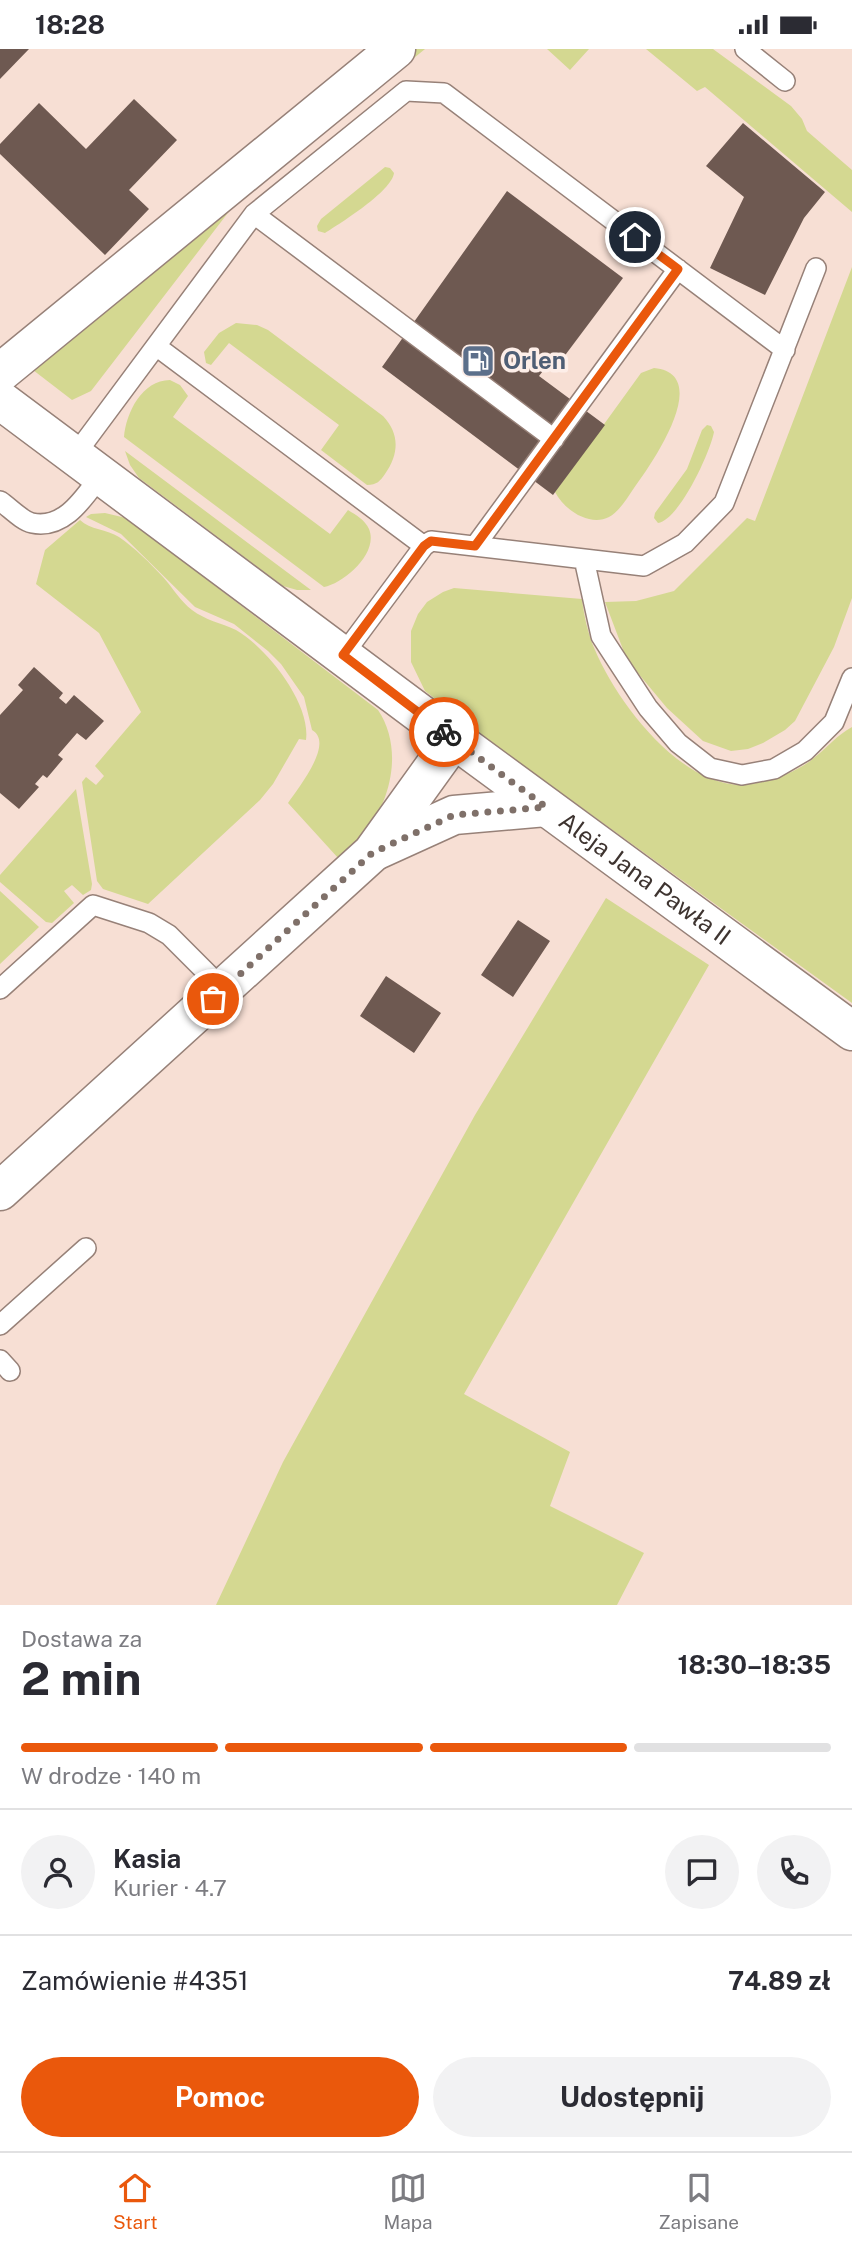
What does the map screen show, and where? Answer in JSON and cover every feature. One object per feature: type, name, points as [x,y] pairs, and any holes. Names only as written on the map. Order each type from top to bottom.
[{"type":"street","points":[[0,373],[396,49]]},
{"type":"street","name":"Aleja Jana Pawła II","points":[[0,400],[454,740],[852,1031]]},
{"type":"street","points":[[0,1191],[372,853],[454,740]]},
{"type":"street","points":[[372,853],[454,815],[546,807]]},
{"type":"lane","points":[[745,49],[785,81]]},
{"type":"lane","points":[[0,501],[30,523],[51,523],[74,509],[88,465],[156,346],[254,214],[406,91],[443,93],[785,350]]},
{"type":"lane","points":[[254,214],[554,439]]},
{"type":"lane","points":[[343,655],[424,546],[431,541],[644,566],[685,543],[724,503],[816,268]]},
{"type":"lane","points":[[475,546],[678,269]]},
{"type":"lane","points":[[156,346],[424,546]]},
{"type":"lane","points":[[584,559],[601,636],[648,708],[678,743],[710,768],[742,775],[774,769],[805,751],[834,722],[852,678]]},
{"type":"lane","points":[[0,989],[93,905],[149,923],[169,935],[223,989]]},
{"type":"lane","points":[[0,1325],[86,1248]]},
{"type":"green space","points":[[400,49],[425,49],[234,205],[91,391],[72,400],[33,370]]},
{"type":"green space","points":[[547,49],[589,49],[570,70]]},
{"type":"green space","points":[[646,49],[713,49],[791,106],[802,119],[807,131],[852,170],[852,212],[705,87],[697,91]]},
{"type":"green space","points":[[385,167],[394,173],[385,189],[325,233],[318,231],[317,226],[321,219]]},
{"type":"green space","points":[[852,267],[852,598],[834,647],[795,721],[763,743],[748,749],[731,751],[703,741],[667,708],[627,660],[605,602],[636,601],[674,591],[747,518],[755,521]]},
{"type":"green space","points":[[236,323],[257,325],[268,330],[383,416],[389,423],[396,444],[390,467],[380,481],[367,485],[321,450],[339,425],[229,343],[211,365],[206,363],[204,352],[219,333]]},
{"type":"green space","points":[[654,368],[671,374],[679,386],[679,403],[663,442],[617,511],[602,520],[578,515],[559,499],[555,492],[641,373]]},
{"type":"green space","points":[[170,380],[180,385],[188,396],[173,417],[330,534],[348,510],[363,520],[371,538],[369,548],[350,573],[324,587],[124,437],[128,418],[137,400],[151,386]]},
{"type":"green space","points":[[707,425],[711,426],[714,432],[700,469],[675,510],[658,523],[654,518],[655,513],[687,469],[702,430]]},
{"type":"green space","points":[[125,451],[311,590],[283,586],[139,478]]},
{"type":"green space","points":[[105,513],[126,518],[378,710],[391,741],[391,775],[387,791],[373,822],[339,859],[288,803],[312,766],[319,745],[318,736],[312,730],[304,697],[281,664],[268,651],[234,624],[195,607],[121,534],[86,517]]},
{"type":"green space","points":[[80,520],[119,537],[137,551],[192,610],[248,638],[284,677],[294,693],[306,725],[306,740],[299,739],[273,784],[260,800],[148,904],[103,889],[97,881],[82,782],[86,777],[96,785],[104,776],[95,766],[141,712],[99,633],[36,584],[45,550]]},
{"type":"green space","points":[[454,588],[582,599],[593,644],[620,696],[659,743],[706,777],[731,784],[757,783],[780,776],[809,762],[852,727],[852,1003],[502,750],[425,691],[411,662],[411,631],[427,602]]},
{"type":"green space","points":[[76,789],[91,890],[83,895],[72,885],[64,891],[74,903],[52,923],[46,922],[0,882],[0,875]]},
{"type":"green space","points":[[0,891],[39,927],[0,964]]},
{"type":"green space","points":[[606,898],[709,965],[464,1394],[570,1452],[550,1506],[644,1553],[617,1605],[216,1605],[283,1462],[475,1115]]},
{"type":"building","points":[[0,49],[29,49],[0,79]]},
{"type":"building","points":[[134,99],[177,140],[129,190],[149,209],[105,255],[0,154],[0,144],[39,103],[86,149]]},
{"type":"building","points":[[743,123],[825,192],[804,218],[765,295],[710,268],[744,197],[706,166]]},
{"type":"building","points":[[507,191],[623,278],[563,358],[557,353],[539,376],[605,425],[553,495],[382,367]]},
{"type":"building","points":[[34,667],[63,693],[59,698],[66,704],[74,695],[104,721],[86,740],[77,733],[58,755],[63,759],[47,778],[43,775],[35,784],[39,787],[19,809],[0,793],[0,715],[23,690],[18,685]]},
{"type":"building","points":[[518,920],[550,941],[513,997],[481,975]]},
{"type":"building","points":[[386,976],[441,1013],[414,1053],[360,1016]]},
{"type":"way so far","points":[[213,999],[372,853],[454,815],[546,807],[444,732]]},
{"type":"place","name":"Orlen","points":[[478,361]]},
{"type":"route","points":[[444,732],[343,655],[424,546],[431,541],[475,546],[678,269],[635,237]]}]
